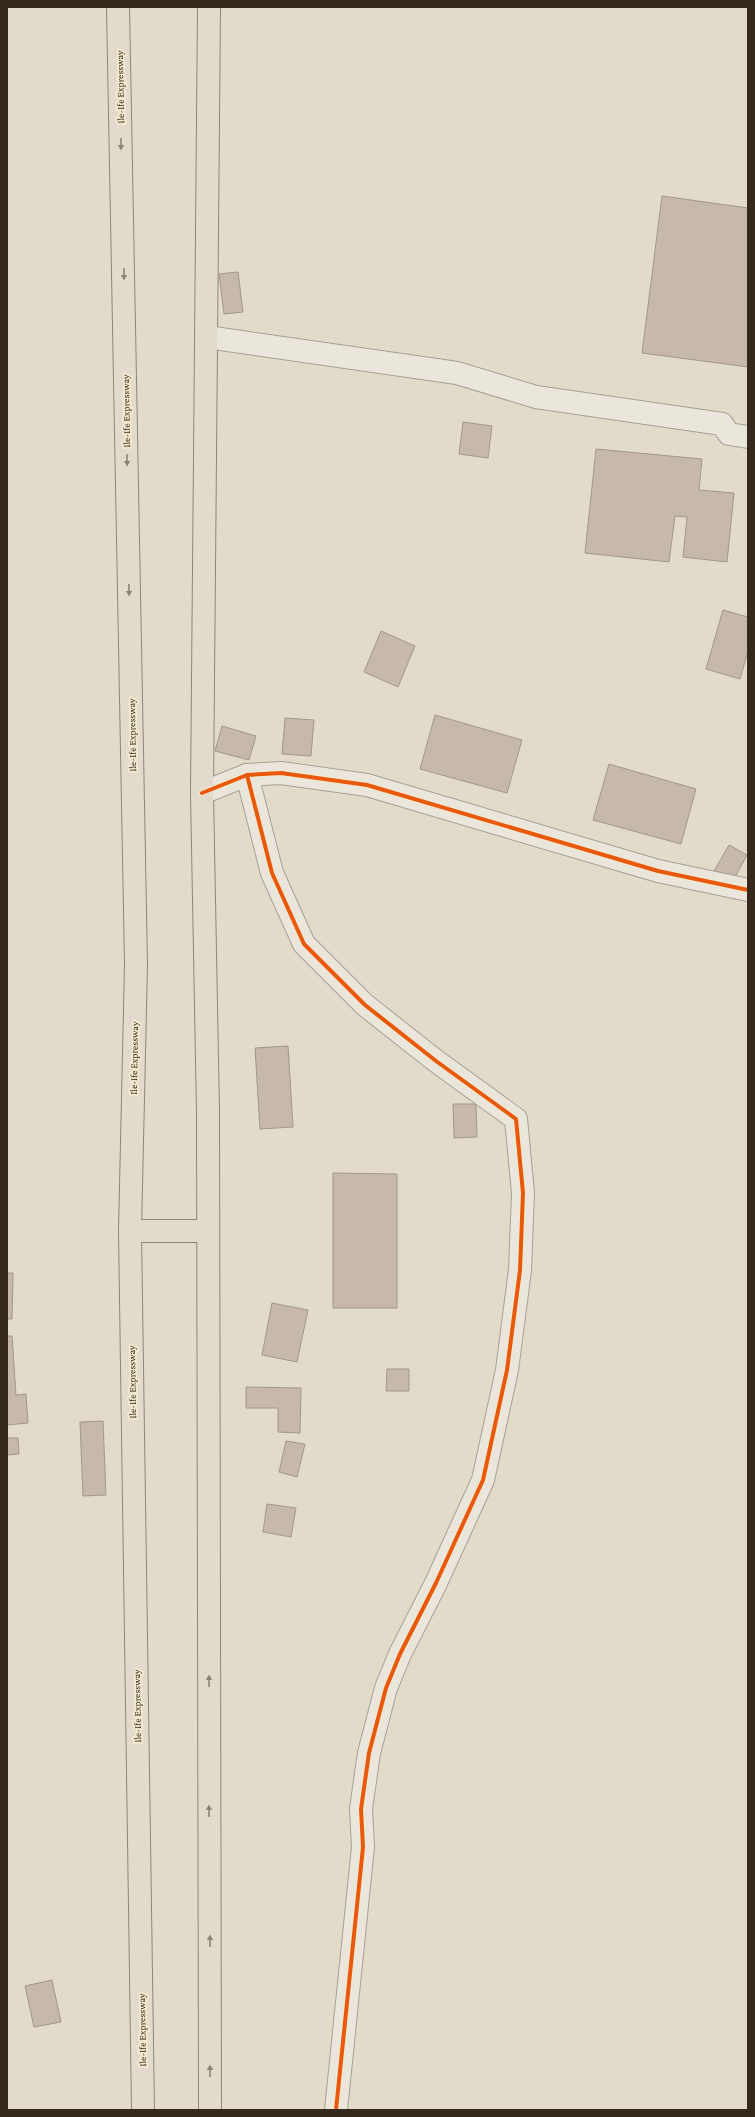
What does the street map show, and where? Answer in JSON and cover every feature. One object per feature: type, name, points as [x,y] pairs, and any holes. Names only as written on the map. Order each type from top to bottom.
[{"type":"main road","name":"Ile-Ife Expressway","points":[[118,7],[136,964],[130,1231],[143,2110]]},
{"type":"main road","points":[[209,7],[202,793],[208,1231],[210,2110]]},
{"type":"main road","points":[[130,1231],[208,1231]]},
{"type":"street","points":[[207,337],[457,373],[536,397],[722,424],[729,434],[748,437]]},
{"type":"street","points":[[202,793],[247,775],[281,773],[367,785],[658,871],[748,890]]},
{"type":"street","points":[[247,775],[272,873],[304,944],[365,1004],[436,1061],[516,1119],[523,1193],[520,1270],[507,1370],[482,1480],[436,1583],[400,1654],[386,1688],[369,1753],[361,1809],[363,1847],[336,2110]]},
{"type":"building","points":[[662,196],[748,208],[748,367],[642,353]]},
{"type":"building","points":[[238,272],[243,312],[224,314],[219,274]]},
{"type":"building","points":[[463,422],[492,426],[488,458],[459,454]]},
{"type":"building","points":[[596,449],[702,459],[699,490],[734,493],[727,562],[683,557],[687,517],[675,516],[669,562],[585,553]]},
{"type":"building","points":[[723,610],[748,617],[748,651],[740,679],[706,669]]},
{"type":"building","points":[[381,631],[415,646],[398,687],[364,672]]},
{"type":"building","points":[[435,715],[522,740],[507,793],[420,769]]},
{"type":"building","points":[[285,718],[314,720],[311,756],[282,754]]},
{"type":"building","points":[[222,726],[256,736],[249,760],[215,751]]},
{"type":"building","points":[[609,764],[696,789],[681,844],[593,820]]},
{"type":"building","points":[[729,845],[747,855],[733,881],[714,871]]},
{"type":"building","points":[[288,1046],[293,1127],[260,1129],[255,1048]]},
{"type":"building","points":[[453,1104],[476,1104],[477,1137],[454,1138]]},
{"type":"building","points":[[333,1173],[397,1174],[397,1308],[333,1308]]},
{"type":"building","points":[[7,1273],[13,1273],[12,1319],[7,1319]]},
{"type":"building","points":[[272,1303],[308,1310],[297,1362],[262,1355]]},
{"type":"building","points":[[7,1336],[12,1336],[16,1395],[26,1394],[28,1423],[7,1425]]},
{"type":"building","points":[[387,1369],[409,1369],[409,1391],[386,1391]]},
{"type":"building","points":[[246,1387],[301,1388],[300,1433],[278,1432],[278,1408],[246,1408]]},
{"type":"building","points":[[103,1421],[106,1495],[83,1496],[80,1422]]},
{"type":"building","points":[[7,1438],[18,1438],[19,1454],[7,1455]]},
{"type":"building","points":[[286,1441],[305,1444],[297,1477],[279,1472]]},
{"type":"building","points":[[267,1504],[296,1508],[291,1537],[263,1532]]},
{"type":"building","points":[[52,1980],[61,2022],[34,2027],[25,1986]]},
{"type":"cycle path","points":[[202,793],[247,775],[281,773],[367,785],[658,871],[748,890]]},
{"type":"cycle path","points":[[247,775],[272,873],[304,944],[365,1005],[436,1061],[516,1119],[523,1193],[520,1270],[507,1370],[483,1480],[436,1583],[400,1654],[386,1688],[369,1753],[361,1809],[363,1847],[336,2110]]}]
